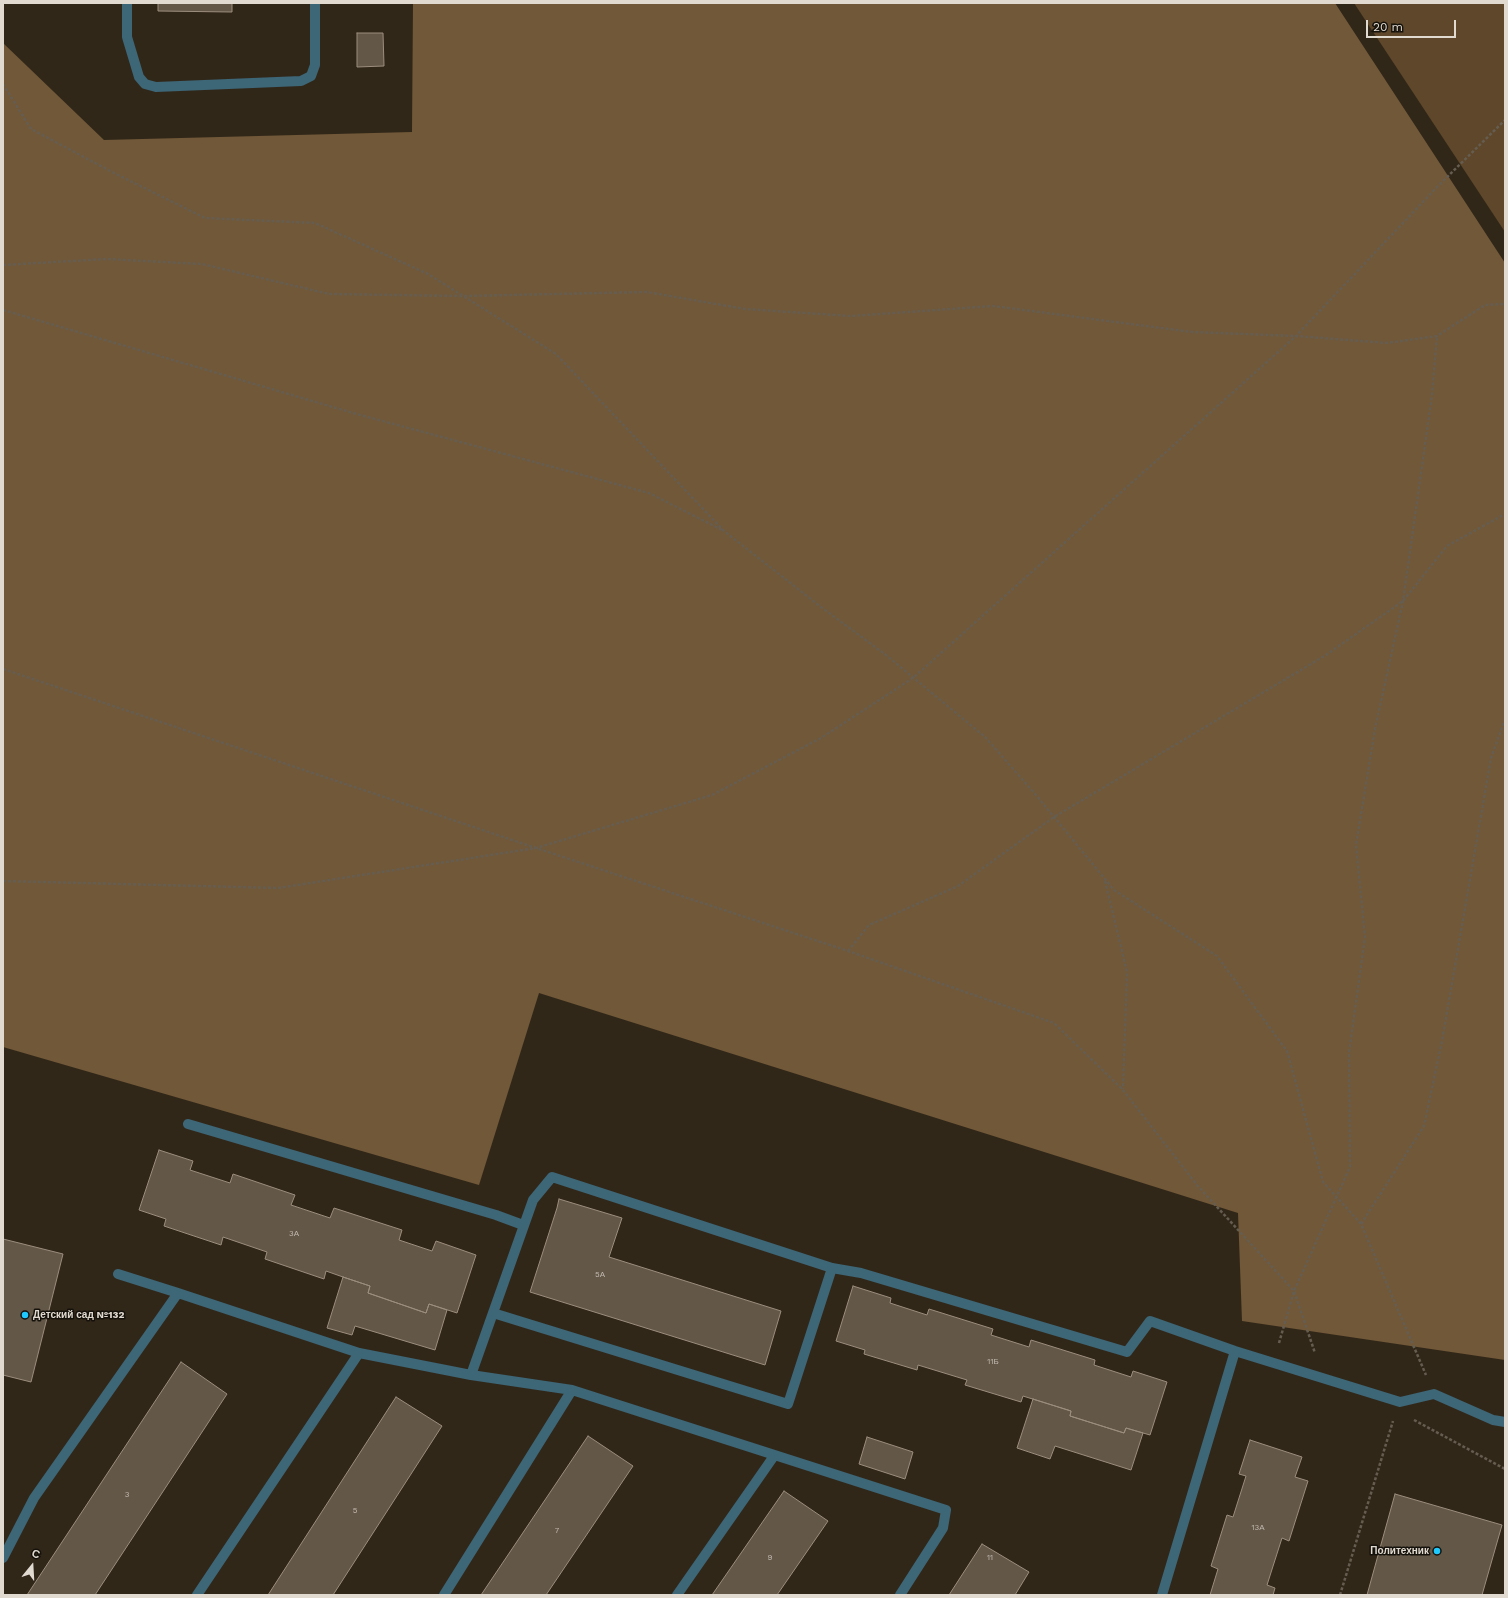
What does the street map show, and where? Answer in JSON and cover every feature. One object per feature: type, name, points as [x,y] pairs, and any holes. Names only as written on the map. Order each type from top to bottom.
[{"type":"lane","points":[[127,3],[127,37],[138,77],[145,84],[156,87],[300,82],[311,76],[315,64],[315,3]]},
{"type":"lane","points":[[188,1124],[496,1215],[523,1225]]},
{"type":"lane","points":[[471,1375],[533,1200],[552,1177],[832,1268],[861,1273],[1127,1352],[1150,1321],[1324,1378],[1398,1406],[1434,1394],[1493,1420],[1505,1422]]},
{"type":"lane","points":[[493,1313],[521,1320],[788,1404],[832,1268]]},
{"type":"lane","points":[[118,1274],[359,1353],[471,1375],[572,1390],[946,1510],[943,1528],[900,1595]]},
{"type":"lane","points":[[3,1558],[34,1498],[178,1293]]},
{"type":"lane","points":[[1162,1595],[1235,1350]]},
{"type":"lane","points":[[197,1595],[359,1353]]},
{"type":"lane","points":[[444,1595],[572,1390]]},
{"type":"lane","points":[[676,1595],[774,1456]]},
{"type":"path","points":[[3,84],[31,129],[114,173],[205,218],[315,223],[428,274],[556,354],[724,531],[821,607],[886,655],[985,737],[1114,890],[1217,956],[1287,1051],[1322,1182],[1361,1224],[1434,1394]]},
{"type":"path","points":[[3,881],[278,888],[536,848],[712,795],[821,738],[913,678],[1296,336],[1438,186],[1505,120]]},
{"type":"path","points":[[3,265],[106,259],[202,264],[329,294],[464,296],[647,292],[745,309],[851,316],[994,306],[1192,332],[1296,336],[1387,343],[1437,336],[1485,305],[1505,304]]},
{"type":"path","points":[[3,310],[353,413],[649,494],[724,531]]},
{"type":"path","points":[[1273,1362],[1294,1291],[1350,1167],[1349,1053],[1365,937],[1356,846],[1375,729],[1403,602],[1432,396],[1437,336]]},
{"type":"path","points":[[848,951],[869,925],[958,886],[1054,817],[1326,655],[1403,602],[1447,546],[1505,514]]},
{"type":"path","points":[[3,669],[848,951],[1054,1023],[1123,1090],[1197,1185],[1294,1291],[1324,1378]]},
{"type":"path","points":[[1361,1224],[1424,1126],[1442,1041],[1491,758],[1505,719]]},
{"type":"path","points":[[1105,879],[1127,972],[1123,1090]]},
{"type":"path","points":[[1340,1595],[1398,1406],[1505,1469]]},
{"type":"shaded area","points":[[413,3],[1335,3],[1505,263],[1505,1360],[1242,1321],[1238,1213],[539,993],[479,1185],[3,1047],[3,43],[104,140],[412,132]]},
{"type":"shaded area","points":[[1354,3],[1505,3],[1505,232]]},
{"type":"building","points":[[158,3],[232,3],[232,12],[158,11]]},
{"type":"building","points":[[357,33],[383,33],[384,66],[357,67]]},
{"type":"building","points":[[159,1150],[193,1161],[190,1170],[230,1183],[233,1174],[295,1195],[291,1205],[330,1218],[334,1208],[402,1230],[399,1240],[432,1251],[436,1241],[476,1255],[457,1313],[429,1304],[426,1313],[368,1293],[370,1286],[326,1271],[324,1279],[265,1259],[267,1252],[223,1237],[221,1245],[164,1226],[166,1219],[139,1210]]},
{"type":"building","points":[[559,1199],[622,1218],[609,1257],[781,1311],[765,1365],[530,1292]]},
{"type":"building","name":"Детский сад №132","points":[[3,1239],[63,1254],[31,1382],[3,1375]]},
{"type":"building","points":[[343,1277],[370,1286],[368,1293],[426,1313],[429,1304],[447,1310],[435,1350],[355,1326],[352,1335],[327,1328]]},
{"type":"building","points":[[853,1286],[891,1298],[890,1303],[927,1315],[929,1309],[993,1329],[991,1335],[1029,1347],[1031,1340],[1095,1360],[1094,1365],[1131,1377],[1133,1371],[1167,1382],[1150,1435],[1126,1428],[1124,1433],[1070,1416],[1071,1411],[1023,1396],[1021,1402],[965,1385],[967,1380],[918,1365],[917,1370],[864,1354],[865,1350],[836,1341]]},
{"type":"building","points":[[181,1362],[227,1394],[95,1595],[27,1595]]},
{"type":"building","points":[[396,1397],[442,1426],[333,1595],[268,1595]]},
{"type":"building","points":[[1033,1399],[1071,1411],[1070,1416],[1124,1433],[1126,1428],[1143,1433],[1131,1470],[1055,1446],[1050,1459],[1017,1448]]},
{"type":"building","points":[[588,1436],[633,1466],[546,1595],[481,1595]]},
{"type":"building","points":[[867,1437],[913,1452],[905,1479],[859,1464]]},
{"type":"building","points":[[1250,1440],[1302,1457],[1295,1477],[1308,1481],[1289,1541],[1282,1538],[1267,1585],[1275,1588],[1273,1595],[1210,1595],[1218,1569],[1211,1566],[1227,1515],[1233,1517],[1246,1476],[1239,1474]]},
{"type":"building","points":[[784,1491],[828,1521],[777,1595],[712,1595]]},
{"type":"building","name":"Политехник","points":[[1395,1494],[1502,1525],[1482,1595],[1367,1595]]},
{"type":"building","points":[[982,1544],[1029,1572],[1015,1595],[949,1595]]},
{"type":"place","name":"Детский сад №132","points":[[25,1315]]},
{"type":"place","name":"Политехник","points":[[1437,1551]]}]
